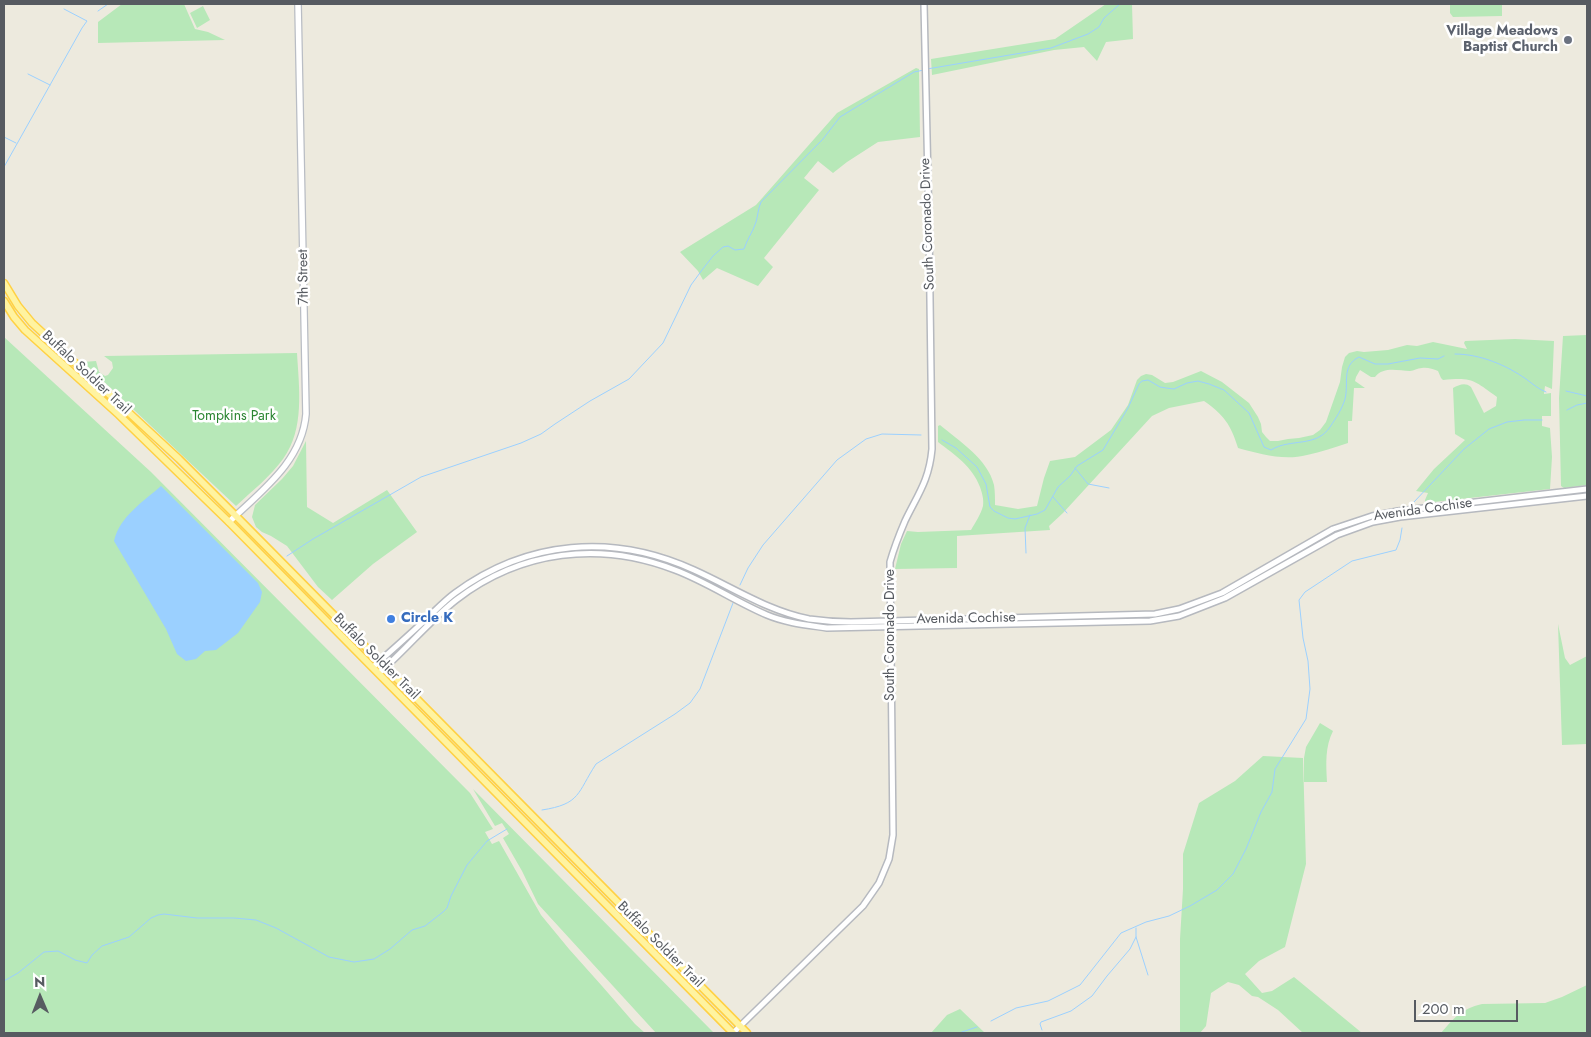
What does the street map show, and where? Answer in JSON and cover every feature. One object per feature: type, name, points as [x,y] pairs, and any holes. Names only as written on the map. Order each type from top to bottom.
[{"type":"main road","name":"7th Street","points":[[230,522],[276,477],[290,460],[301,441],[305,428],[298,4]]},
{"type":"main road","name":"Buffalo Soldier Trail","points":[[4,283],[18,306],[32,323],[179,459],[747,1033]]},
{"type":"main road","name":"Buffalo Soldier Trail","points":[[4,301],[25,330],[230,522],[733,1033]]},
{"type":"street","name":"South Coronado Drive","points":[[733,1033],[863,906],[880,883],[889,859],[893,835],[890,562],[897,540],[926,479],[932,449],[924,4]]},
{"type":"street","name":"Avenida Cochise","points":[[379,673],[435,618],[481,583],[532,561],[580,552],[630,557],[675,570],[769,616],[826,628],[1154,614],[1179,609],[1222,593],[1333,529],[1372,516],[1398,511],[1587,489]]},
{"type":"street","name":"Avenida Cochise","points":[[373,667],[453,594],[508,562],[552,550],[580,547],[609,547],[665,558],[779,610],[808,619],[827,622],[891,624],[1119,623],[1150,621],[1179,616],[1224,598],[1337,534],[1373,522],[1400,517],[1587,496]]},
{"type":"green space","points":[[122,4],[184,4],[195,29],[208,32],[225,40],[98,43],[98,22]]},
{"type":"green space","points":[[1106,4],[1132,4],[1133,39],[1106,42],[1097,61],[1084,47],[1054,50],[932,75],[931,59],[1055,39]]},
{"type":"green space","points":[[1450,4],[1502,4],[1502,16],[1453,17],[1450,13]]},
{"type":"green space","points":[[203,6],[210,20],[197,28],[190,13]]},
{"type":"green space","points":[[916,68],[919,69],[920,137],[878,142],[833,173],[818,161],[804,178],[819,190],[764,258],[773,267],[758,286],[717,268],[703,280],[698,271],[680,252],[756,205],[837,113]]},
{"type":"green space","points":[[1587,335],[1587,485],[1564,488],[1561,486],[1559,398],[1563,336]]},
{"type":"green space","points":[[4,337],[151,472],[470,793],[493,829],[485,832],[492,844],[499,841],[541,915],[635,1024],[645,1033],[4,1033]]},
{"type":"green space","points":[[1515,339],[1554,341],[1552,389],[1545,386],[1544,394],[1551,393],[1551,416],[1542,416],[1542,426],[1550,428],[1552,457],[1550,489],[1425,503],[1428,493],[1416,491],[1434,469],[1465,440],[1455,434],[1453,388],[1464,384],[1469,385],[1484,413],[1496,406],[1497,397],[1473,381],[1461,379],[1443,380],[1438,371],[1430,368],[1410,371],[1387,370],[1375,377],[1371,377],[1360,370],[1355,381],[1365,388],[1354,388],[1352,421],[1348,421],[1348,443],[1298,457],[1263,454],[1238,448],[1233,433],[1226,421],[1204,401],[1169,408],[1152,416],[1049,526],[1050,530],[957,536],[957,568],[895,569],[901,544],[907,531],[971,530],[982,509],[982,494],[977,480],[962,462],[938,442],[938,426],[940,425],[972,451],[986,467],[994,485],[995,505],[1018,509],[1037,506],[1050,461],[1075,457],[1111,430],[1128,405],[1137,380],[1146,374],[1152,375],[1165,383],[1173,382],[1201,371],[1222,382],[1249,403],[1258,417],[1262,432],[1270,441],[1278,441],[1313,435],[1320,430],[1326,422],[1340,382],[1345,357],[1349,353],[1388,350],[1407,345],[1417,346],[1433,342],[1467,349],[1465,341]]},
{"type":"green space","name":"Tompkins Park","points":[[297,353],[299,408],[295,435],[283,459],[261,484],[236,506],[83,362],[96,361],[99,372],[105,376],[113,368],[112,362],[104,356]]},
{"type":"green space","points":[[306,441],[307,507],[333,523],[387,490],[417,532],[373,564],[332,600],[318,587],[287,546],[262,532],[256,527],[252,517],[255,505],[293,466]]},
{"type":"green space","points":[[1558,624],[1565,658],[1570,665],[1587,656],[1587,744],[1562,745]]},
{"type":"green space","points":[[1320,723],[1333,731],[1327,749],[1327,782],[1304,782],[1306,747]]},
{"type":"green space","points":[[1263,756],[1303,758],[1306,864],[1285,947],[1259,961],[1245,974],[1262,993],[1272,991],[1294,977],[1362,1033],[1303,1033],[1278,1010],[1258,997],[1252,996],[1239,985],[1228,982],[1211,993],[1206,1026],[1200,1033],[1180,1033],[1180,939],[1183,854],[1199,803],[1235,781]]},
{"type":"green space","points":[[473,789],[714,1033],[656,1033],[538,904],[503,838],[509,834],[502,823],[495,826]]},
{"type":"green space","points":[[1587,985],[1587,1033],[1441,1033],[1458,1015],[1475,1006],[1482,1004],[1545,1003]]},
{"type":"green space","points":[[960,1009],[985,1033],[931,1033],[947,1015]]},
{"type":"water","points":[[161,486],[258,583],[262,592],[260,602],[238,633],[216,650],[205,651],[196,659],[186,661],[177,654],[166,629],[114,541],[121,524]]},
{"type":"waterway","points":[[98,11],[108,4]]},
{"type":"waterway","points":[[927,69],[1051,48],[1088,34],[1099,27],[1104,18],[1120,4]]},
{"type":"waterway","points":[[4,167],[87,21],[64,9]]},
{"type":"waterway","points":[[287,556],[421,477],[521,443],[541,434],[590,401],[629,379],[663,343],[691,285],[713,256],[723,247],[728,246],[735,250],[744,249],[755,226],[761,202],[823,139],[840,117],[914,72],[924,70]]},
{"type":"waterway","points":[[28,74],[50,85]]},
{"type":"waterway","points":[[4,137],[16,143]]},
{"type":"waterway","points":[[1455,354],[1483,358],[1501,365],[1546,392]]},
{"type":"waterway","points":[[942,440],[956,448],[977,467],[986,484],[990,507],[1008,518],[1015,519],[1037,514],[1045,510],[1058,487],[1070,476],[1077,466],[1103,450],[1142,381],[1148,380],[1160,387],[1174,389],[1187,383],[1198,381],[1224,390],[1249,413],[1264,447],[1271,450],[1278,446],[1318,438],[1324,434],[1339,413],[1345,399],[1348,370],[1353,361],[1359,357],[1375,364],[1388,364],[1420,358],[1438,359],[1444,356]]},
{"type":"waterway","points":[[1566,391],[1587,396]]},
{"type":"waterway","points":[[1567,410],[1587,403]]},
{"type":"waterway","points":[[1414,502],[1464,449],[1489,429],[1507,422],[1542,420]]},
{"type":"waterway","points":[[740,585],[748,568],[763,545],[837,460],[866,439],[882,434],[921,435]]},
{"type":"waterway","points":[[1075,468],[1088,484],[1109,488]]},
{"type":"waterway","points":[[1053,497],[1067,513]]},
{"type":"waterway","points":[[1026,553],[1025,528],[1030,515]]},
{"type":"waterway","points":[[991,1021],[1016,1008],[1048,1001],[1080,985],[1121,933],[1146,922],[1169,916],[1190,906],[1217,890],[1233,874],[1272,792],[1275,769],[1306,719],[1310,689],[1299,600],[1305,592],[1352,561],[1396,550],[1402,528]]},
{"type":"waterway","points":[[542,810],[571,800],[581,790],[596,764],[690,703],[700,689],[733,603]]},
{"type":"waterway","points":[[4,981],[18,973],[44,952],[58,951],[75,960],[87,963],[92,955],[102,946],[129,937],[151,918],[164,914],[197,918],[256,920],[276,928],[329,957],[354,962],[374,959],[390,949],[412,930],[425,926],[443,912],[447,908],[467,865],[487,841],[507,829]]},
{"type":"waterway","points":[[1136,928],[1136,937],[1148,975]]},
{"type":"waterway","points":[[1042,1030],[1041,1022],[1071,1011],[1092,996],[1130,949],[1136,937]]},
{"type":"waterway","points":[[959,1033],[977,1027]]},
{"type":"place","name":"Village Meadows Baptist Church","points":[[1568,40]]},
{"type":"place","name":"Circle K","points":[[391,619]]}]
